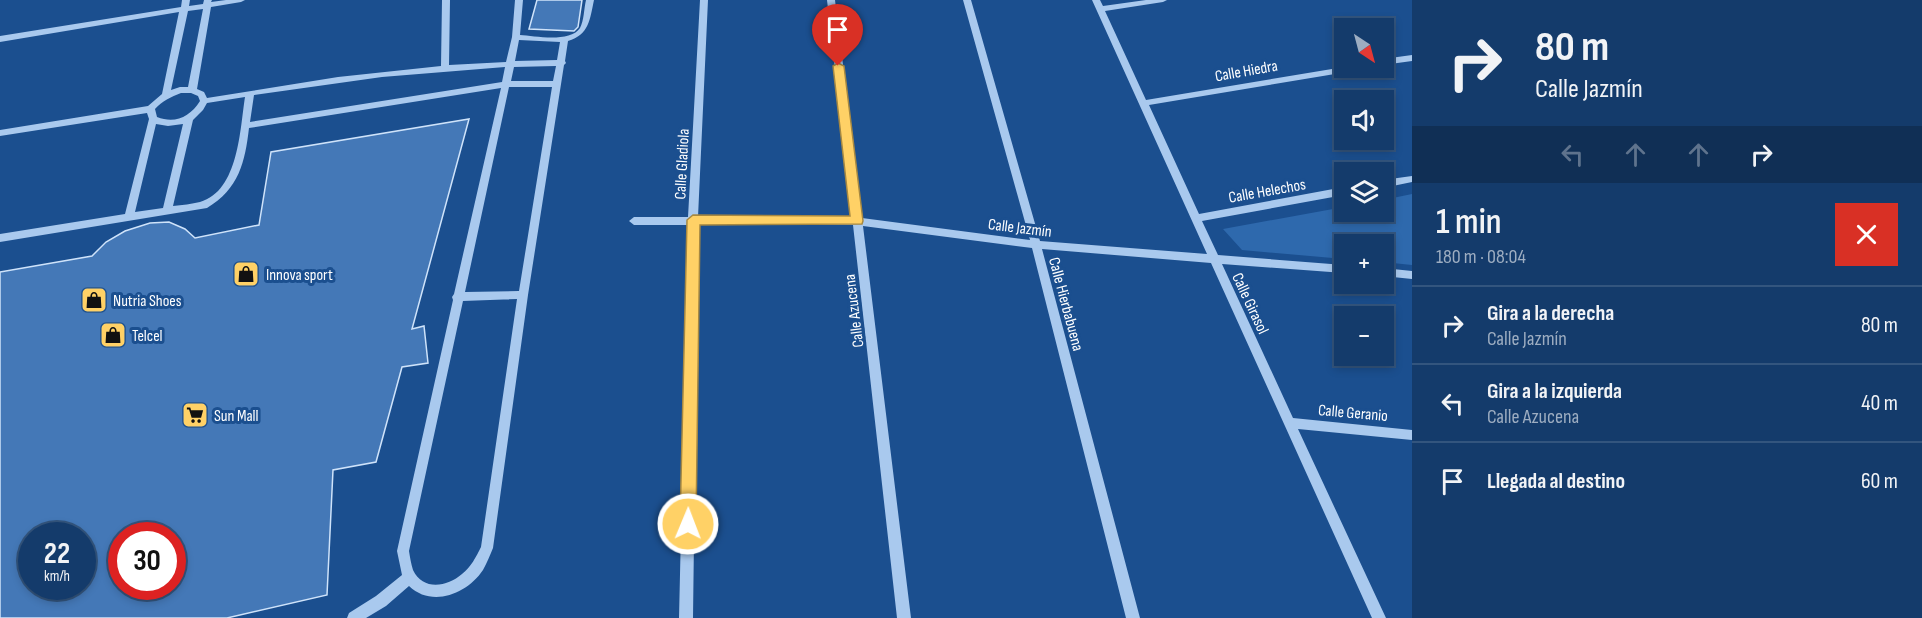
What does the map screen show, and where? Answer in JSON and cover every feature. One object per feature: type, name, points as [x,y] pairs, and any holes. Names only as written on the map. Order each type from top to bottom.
[{"type":"street","points":[[0,39],[185,5],[241,0]]},
{"type":"street","points":[[445,66],[446,0]]},
{"type":"street","points":[[519,0],[516,37],[403,551],[404,566],[409,578],[419,587],[432,591],[447,591],[461,585],[473,575],[482,562],[487,548],[523,295],[562,63],[564,39]]},
{"type":"street","points":[[516,37],[564,39],[580,33],[584,28],[590,0]]},
{"type":"street","name":"Calle Gladiola","points":[[686,618],[693,220],[704,0]]},
{"type":"street","name":"Calle Azucena","points":[[831,0],[904,618]]},
{"type":"street","name":"Calle Hierbabuena","points":[[967,0],[1036,244],[1133,618]]},
{"type":"street","points":[[1098,4],[1163,0]]},
{"type":"street","points":[[192,90],[208,3]]},
{"type":"street","name":"Calle Girasol","points":[[1098,4],[1379,618]]},
{"type":"street","points":[[129,218],[152,114],[166,95],[185,5]]},
{"type":"street","points":[[1394,60],[1412,57]]},
{"type":"street","points":[[204,101],[445,66],[562,63]]},
{"type":"street","name":"Calle Hiedra","points":[[1143,103],[1334,71]]},
{"type":"street","points":[[244,126],[506,84],[557,84]]},
{"type":"street","points":[[152,114],[162,124],[176,123],[200,110],[204,101],[201,94],[192,90],[166,95]]},
{"type":"street","points":[[0,238],[129,218],[215,201],[236,174],[250,93]]},
{"type":"street","points":[[0,133],[152,114]]},
{"type":"street","points":[[167,211],[189,118]]},
{"type":"street","points":[[1394,182],[1412,179]]},
{"type":"street","name":"Calle Helechos","points":[[1196,218],[1334,194]]},
{"type":"street","name":"Calle Jazmín","points":[[634,221],[857,221],[1036,244],[1334,268]]},
{"type":"street","points":[[1394,273],[1412,275]]},
{"type":"street","points":[[457,297],[523,295]]},
{"type":"street","name":"Calle Geranio","points":[[1290,423],[1412,435]]},
{"type":"street","points":[[354,618],[381,602],[409,578]]},
{"type":"shaded area","points":[[1412,194],[1412,265],[1394,263],[1394,234],[1334,234],[1334,258],[1242,250],[1223,229],[1334,209],[1334,222],[1394,222],[1394,198]]},
{"type":"building","points":[[537,0],[582,0],[578,27],[574,31],[529,29]]},
{"type":"building","name":"Sun Mall","points":[[469,119],[412,329],[424,326],[428,363],[402,367],[376,462],[333,470],[327,595],[227,618],[0,618],[0,272],[92,256],[106,242],[125,231],[150,223],[169,222],[185,229],[195,238],[259,225],[271,152]]},
{"type":"place","name":"Innova sport","points":[[246,274]]},
{"type":"place","name":"Nutria Shoes","points":[[94,300]]},
{"type":"place","name":"Telcel","points":[[113,335]]},
{"type":"place","name":"Sun Mall","points":[[195,415]]},
{"type":"route","points":[[688,524],[693,220],[857,221],[838,66]]}]
